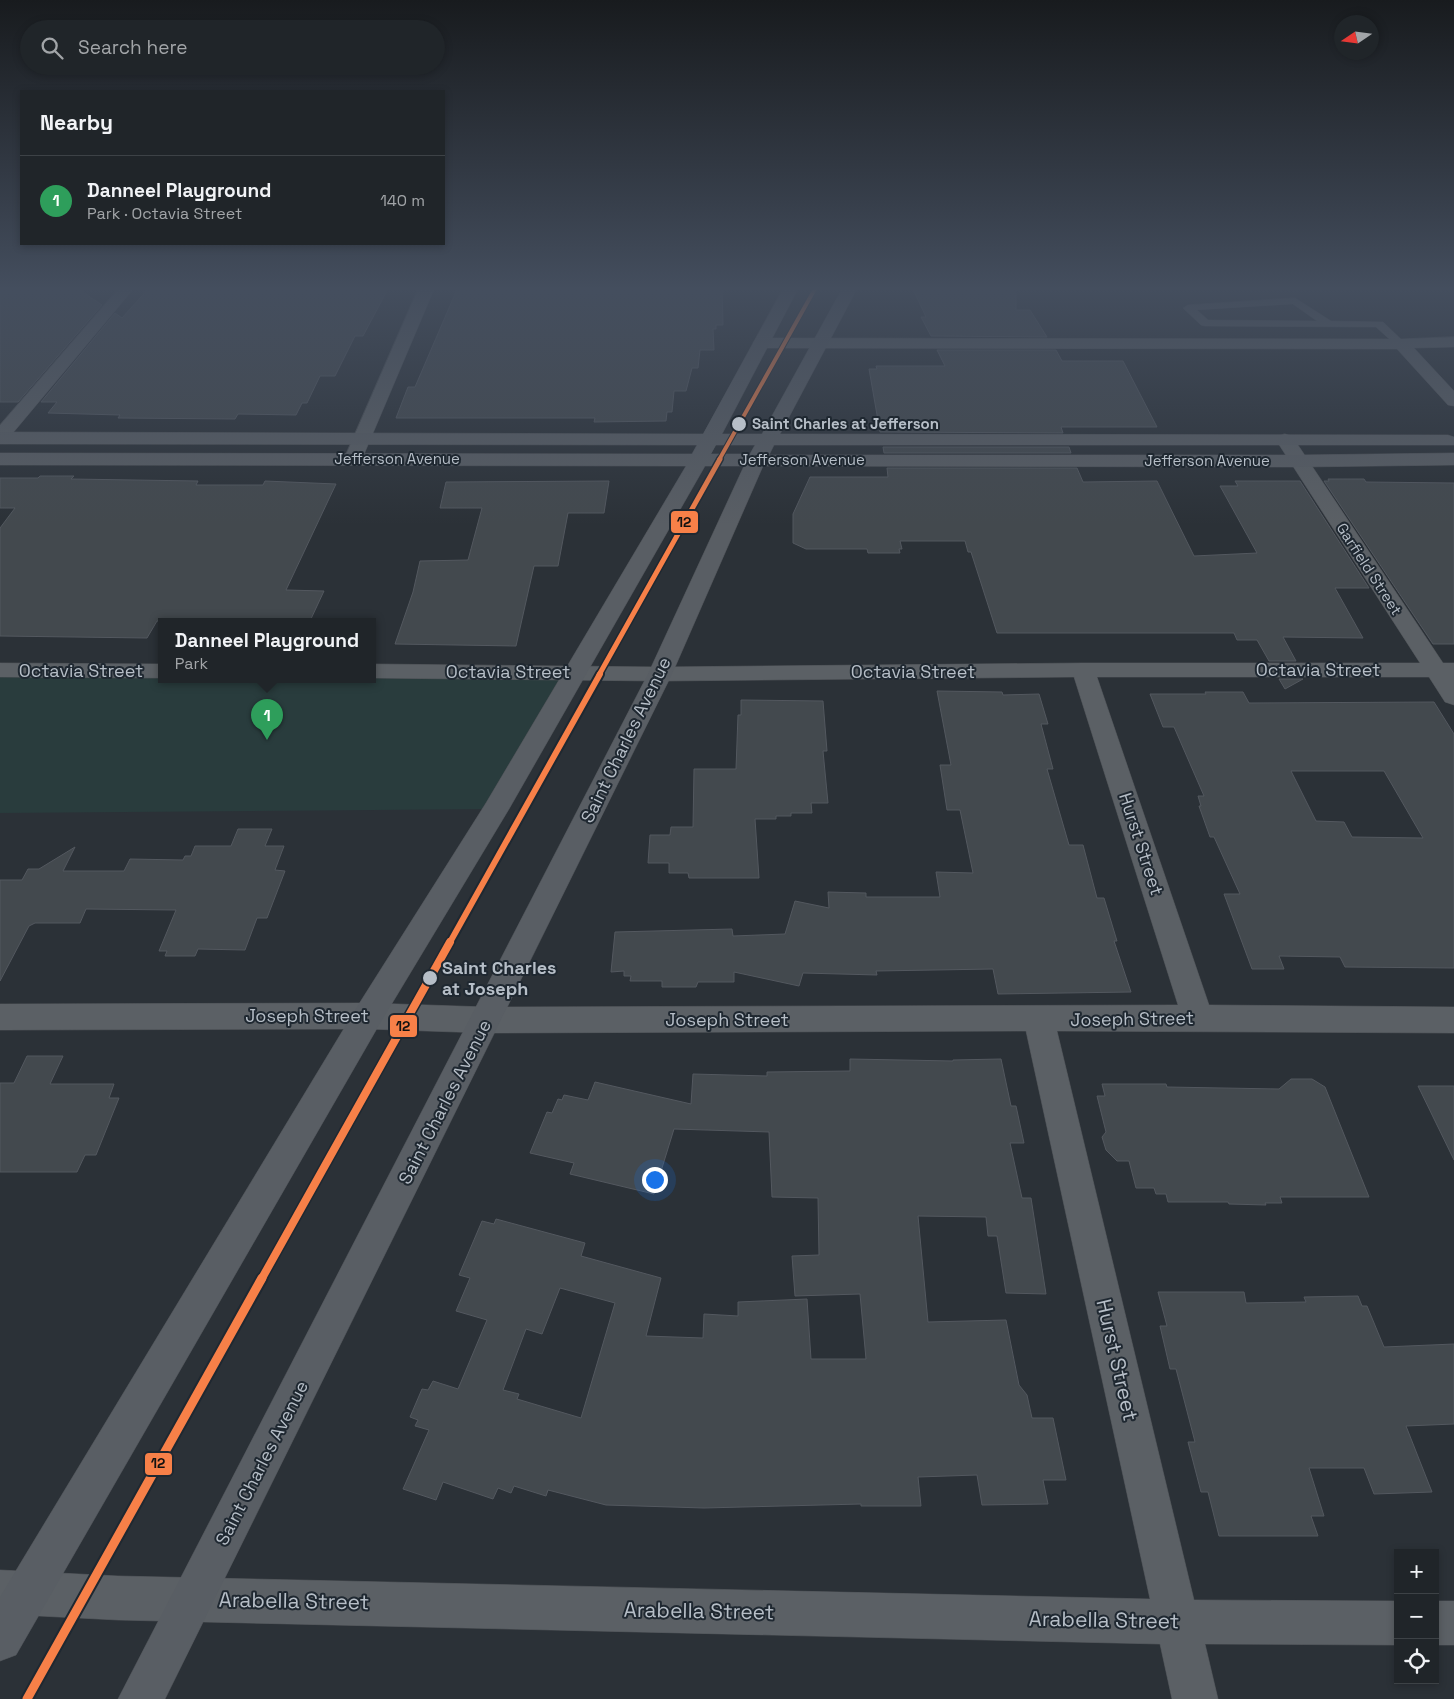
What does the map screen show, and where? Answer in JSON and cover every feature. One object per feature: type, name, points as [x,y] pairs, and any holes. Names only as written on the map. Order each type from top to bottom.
[{"type":"main road","points":[[0,1639],[13,1593],[496,809],[704,449],[749,366]]},
{"type":"main road","name":"Saint Charles Avenue","points":[[140,1699],[193,1599],[660,674],[763,449],[809,366]]},
{"type":"main road","name":"Jefferson Avenue","points":[[0,437],[363,439],[704,449]]},
{"type":"main road","name":"Jefferson Avenue","points":[[0,459],[353,459],[704,449],[1285,440],[1454,440]]},
{"type":"main road","name":"Jefferson Avenue","points":[[763,449],[1299,461],[1454,459]]},
{"type":"street","points":[[0,437],[60,366]]},
{"type":"street","points":[[353,459],[394,366]]},
{"type":"street","points":[[1422,366],[1454,401]]},
{"type":"street","name":"Garfield Street","points":[[1285,440],[1445,670],[1454,698]]},
{"type":"street","name":"Octavia Street","points":[[0,670],[158,671]]},
{"type":"street","name":"Octavia Street","points":[[376,671],[660,674],[1083,670],[1445,670]]},
{"type":"street","name":"Hurst Street","points":[[1083,670],[1198,1018]]},
{"type":"street","name":"Joseph Street","points":[[0,1017],[368,1016],[486,1020],[1039,1020],[1198,1018],[1454,1020]]},
{"type":"street","name":"Hurst Street","points":[[1039,1020],[1195,1699]]},
{"type":"street","name":"Arabella Street","points":[[13,1593],[193,1599],[1177,1622],[1394,1623]]},
{"type":"street","points":[[1439,1623],[1454,1623]]},
{"type":"shaded area","points":[[0,670],[158,671],[158,683],[376,683],[376,671],[574,672],[496,809],[0,813]]},
{"type":"building","points":[[0,366],[49,366],[18,402],[0,402]]},
{"type":"building","points":[[71,366],[340,366],[335,376],[320,376],[307,403],[302,403],[296,415],[238,414],[235,419],[118,418],[120,415],[48,413],[57,402],[41,402]]},
{"type":"building","points":[[424,366],[698,366],[698,368],[692,368],[686,391],[674,391],[672,412],[667,412],[666,421],[594,422],[595,418],[396,418],[408,387],[415,387]]},
{"type":"building","points":[[876,366],[1126,366],[1157,427],[1061,427],[1063,433],[880,432],[869,369],[877,369]]},
{"type":"building","points":[[883,447],[1069,447],[1071,453],[884,453]]},
{"type":"building","points":[[887,468],[1077,468],[1083,482],[1157,481],[1194,556],[1257,553],[1220,486],[1238,486],[1235,481],[1300,481],[1369,588],[1335,588],[1363,638],[1283,637],[1296,661],[1269,661],[1257,640],[1237,640],[1234,633],[997,633],[971,552],[968,552],[965,541],[900,541],[902,549],[899,549],[900,553],[868,553],[867,549],[806,549],[793,543],[793,514],[810,477],[888,477]]},
{"type":"building","points":[[40,476],[74,476],[71,479],[198,481],[196,485],[263,485],[265,481],[336,484],[286,590],[324,591],[311,618],[158,618],[147,638],[0,636],[0,528],[15,508],[0,508],[0,478],[38,478]]},
{"type":"building","points":[[1328,479],[1364,479],[1366,482],[1454,483],[1454,644],[1433,644],[1324,481],[1329,481]]},
{"type":"building","points":[[609,481],[604,513],[568,513],[558,566],[534,566],[516,646],[395,644],[413,592],[420,561],[468,560],[482,508],[440,508],[446,482]]},
{"type":"building","points":[[1279,679],[1303,679],[1285,689]]},
{"type":"building","points":[[937,691],[1002,692],[1003,695],[1039,694],[1048,724],[1041,724],[1053,769],[1047,769],[1069,845],[1083,845],[1097,898],[1104,898],[1117,941],[1114,941],[1131,992],[998,994],[993,969],[876,971],[877,975],[803,973],[799,986],[734,972],[734,982],[698,982],[696,987],[662,987],[662,981],[630,981],[631,976],[624,976],[624,971],[611,972],[615,932],[732,929],[733,936],[785,934],[795,901],[829,908],[828,892],[866,893],[866,897],[940,897],[936,872],[973,873],[960,810],[947,810],[940,765],[951,765]]},
{"type":"building","points":[[1205,692],[1243,692],[1249,703],[1434,702],[1454,734],[1454,968],[1345,967],[1340,957],[1279,956],[1284,969],[1252,969],[1224,894],[1240,894],[1214,837],[1210,837],[1199,806],[1201,806],[1198,796],[1204,796],[1174,727],[1163,727],[1150,694],[1206,694]],"holes":[[[1291,771],[1384,771],[1423,838],[1352,837],[1344,822],[1316,821]]]},
{"type":"building","points":[[741,700],[823,701],[827,751],[823,751],[828,803],[811,803],[812,813],[791,813],[791,816],[776,816],[776,819],[755,819],[759,878],[689,878],[688,873],[669,873],[669,863],[648,863],[650,835],[670,835],[671,827],[693,827],[694,769],[736,769],[738,715],[741,715]]},
{"type":"building","points":[[238,829],[272,829],[265,846],[284,846],[275,870],[285,871],[267,918],[257,918],[245,950],[198,949],[195,956],[165,956],[167,951],[159,951],[176,910],[86,909],[80,923],[35,923],[29,926],[0,981],[0,880],[22,880],[28,869],[39,869],[75,847],[63,871],[124,871],[130,859],[183,860],[185,856],[191,856],[195,846],[231,846]]},
{"type":"building","points":[[27,1056],[63,1056],[50,1084],[114,1084],[109,1098],[119,1098],[96,1155],[85,1155],[77,1172],[0,1172],[0,1083],[14,1083]]},
{"type":"building","points":[[850,1059],[953,1061],[1001,1059],[1011,1106],[1016,1106],[1024,1143],[1010,1143],[1022,1198],[1031,1198],[1046,1294],[1006,1293],[997,1236],[988,1236],[986,1217],[918,1216],[928,1322],[1006,1320],[1019,1385],[1027,1395],[1032,1418],[1053,1418],[1066,1480],[1043,1480],[1048,1504],[982,1505],[977,1475],[918,1477],[921,1506],[861,1506],[861,1504],[704,1508],[606,1505],[548,1490],[546,1496],[514,1486],[511,1493],[498,1488],[493,1499],[443,1482],[436,1500],[403,1489],[429,1430],[415,1426],[418,1420],[410,1417],[422,1389],[428,1390],[433,1381],[458,1389],[487,1320],[456,1311],[470,1278],[459,1275],[482,1221],[494,1224],[496,1219],[585,1243],[581,1256],[661,1278],[646,1336],[703,1338],[704,1314],[738,1316],[738,1302],[807,1299],[811,1359],[866,1359],[860,1294],[795,1296],[792,1256],[819,1255],[818,1198],[772,1197],[769,1132],[674,1129],[654,1194],[570,1174],[574,1163],[530,1153],[547,1112],[552,1113],[558,1099],[562,1100],[564,1095],[588,1100],[595,1082],[691,1104],[693,1074],[767,1076],[767,1072],[850,1071]],"holes":[[[560,1288],[615,1303],[581,1418],[517,1399],[519,1394],[503,1390],[526,1329],[542,1334]]]},
{"type":"building","points":[[1291,1079],[1312,1079],[1325,1087],[1369,1197],[1280,1197],[1282,1203],[1265,1203],[1266,1205],[1229,1204],[1228,1202],[1168,1202],[1166,1194],[1156,1194],[1154,1188],[1136,1188],[1129,1161],[1117,1161],[1106,1150],[1102,1137],[1106,1132],[1097,1096],[1105,1096],[1102,1084],[1166,1084],[1167,1087],[1279,1089]]},
{"type":"building","points":[[1418,1086],[1454,1086],[1454,1160]]},
{"type":"building","points":[[1158,1292],[1244,1292],[1246,1303],[1306,1302],[1304,1297],[1358,1296],[1362,1306],[1367,1306],[1384,1347],[1454,1344],[1454,1424],[1406,1426],[1432,1492],[1374,1494],[1364,1468],[1309,1468],[1324,1516],[1311,1516],[1318,1536],[1219,1536],[1208,1492],[1201,1492],[1188,1442],[1195,1442],[1176,1369],[1170,1369],[1160,1326],[1167,1326]]},
{"type":"transit line","name":"12","points":[[27,1699],[772,366]]},
{"type":"place","name":"Saint Charles at Jefferson","points":[[739,424]]},
{"type":"place","name":"Danneel Playground","points":[[267,740]]},
{"type":"place","name":"Saint Charles at Joseph","points":[[430,978]]}]
